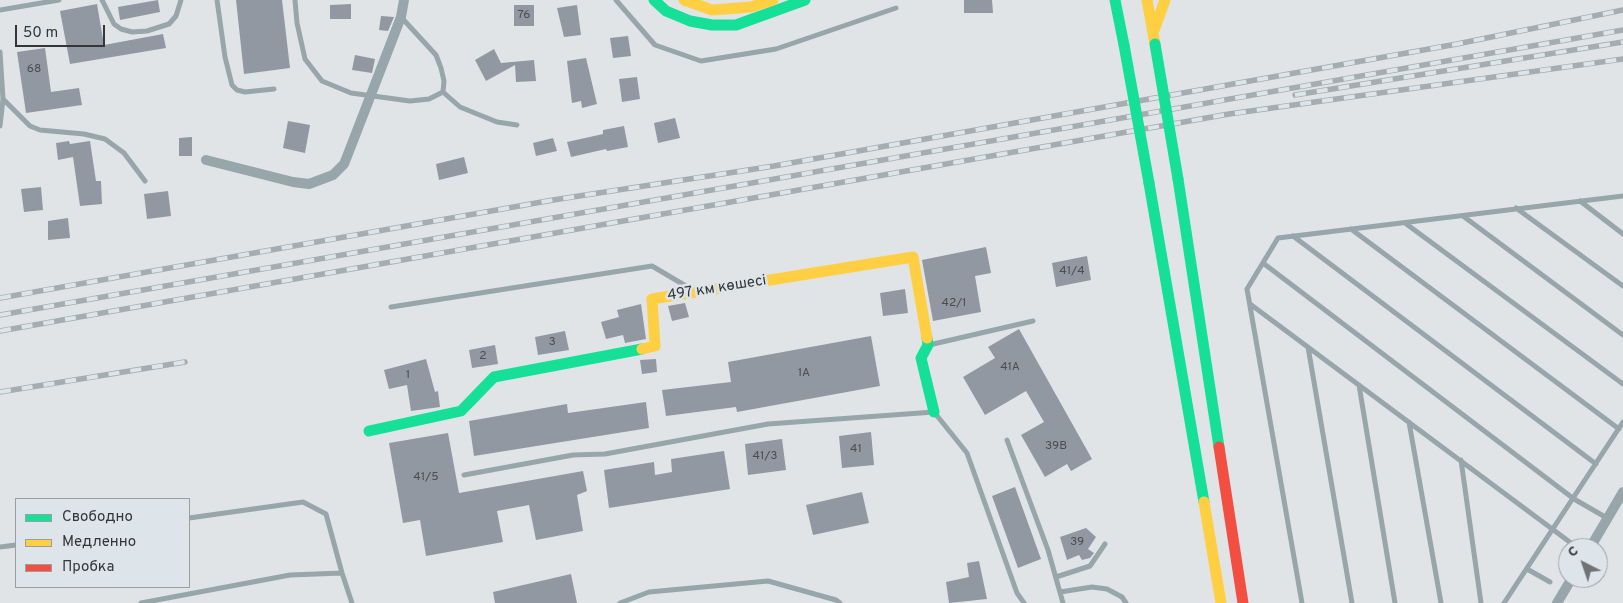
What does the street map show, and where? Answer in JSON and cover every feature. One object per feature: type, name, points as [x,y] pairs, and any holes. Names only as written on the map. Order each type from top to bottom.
[{"type":"main road","points":[[654,0],[666,11],[690,21],[712,26],[736,25],[805,0]]},
{"type":"main road","points":[[684,0],[712,10],[751,7],[773,0]]},
{"type":"main road","points":[[1104,0],[1121,28]]},
{"type":"main road","points":[[1115,0],[1149,183],[1221,603]]},
{"type":"main road","points":[[1147,0],[1178,179],[1243,603]]},
{"type":"main road","points":[[1154,39],[1165,0]]},
{"type":"main road","name":"497 км көшесі","points":[[369,431],[461,410],[494,377],[655,346],[652,299],[913,257],[928,345],[921,358],[934,412]]},
{"type":"street","points":[[206,160],[293,182],[310,184],[333,175],[344,164],[401,17],[404,0]]},
{"type":"street","points":[[1596,538],[1623,492]]},
{"type":"street","points":[[1557,603],[1566,588]]},
{"type":"lane","points":[[0,10],[60,0]]},
{"type":"lane","points":[[102,0],[114,24],[121,29],[132,32],[147,31],[169,24],[176,16],[181,0]]},
{"type":"lane","points":[[217,0],[225,56],[232,84],[237,90],[245,92],[274,89]]},
{"type":"lane","points":[[295,0],[305,59],[313,72],[322,81],[340,90],[410,101],[428,99],[443,92]]},
{"type":"lane","points":[[616,0],[655,45],[701,61],[776,50],[896,8]]},
{"type":"lane","points":[[401,17],[436,55],[444,81],[443,92]]},
{"type":"lane","points":[[0,52],[4,99],[0,126]]},
{"type":"lane","points":[[443,92],[460,107],[497,122],[517,125]]},
{"type":"lane","points":[[4,99],[30,126],[40,130],[84,134],[105,139],[124,153],[145,181]]},
{"type":"lane","points":[[1302,603],[1247,289],[1278,238],[1623,196]]},
{"type":"lane","points":[[1579,201],[1623,234]]},
{"type":"lane","points":[[1516,208],[1623,286]]},
{"type":"lane","points":[[1463,216],[1623,335]]},
{"type":"lane","points":[[1405,223],[1623,384]]},
{"type":"lane","points":[[1351,229],[1618,429]]},
{"type":"lane","points":[[1293,236],[1596,464]]},
{"type":"lane","points":[[1263,263],[1574,499],[1607,518]]},
{"type":"lane","points":[[391,308],[652,266],[696,292]]},
{"type":"lane","points":[[1250,304],[1564,538]]},
{"type":"lane","points":[[928,345],[1034,320]]},
{"type":"lane","points":[[1308,347],[1352,603]]},
{"type":"lane","points":[[1359,385],[1395,603]]},
{"type":"lane","points":[[464,475],[573,455],[605,454],[768,424],[934,412],[967,452],[1017,593],[1024,603]]},
{"type":"lane","points":[[1409,422],[1441,603]]},
{"type":"lane","points":[[1507,602],[1623,422]]},
{"type":"lane","points":[[1007,440],[1048,550],[1063,603]]},
{"type":"lane","points":[[1461,460],[1481,603]]},
{"type":"lane","points":[[190,518],[303,502],[326,514],[352,603]]},
{"type":"lane","points":[[1056,577],[1090,566],[1105,544]]},
{"type":"lane","points":[[0,547],[15,545]]},
{"type":"lane","points":[[1527,569],[1550,582]]},
{"type":"lane","points":[[141,603],[290,575],[342,573]]},
{"type":"lane","points":[[620,603],[649,592],[768,581],[836,600],[840,603]]},
{"type":"lane","points":[[1060,592],[1092,587],[1107,589],[1122,597],[1126,603]]},
{"type":"building","points":[[158,0],[160,12],[120,20],[118,7]]},
{"type":"building","points":[[236,0],[282,0],[290,68],[244,74]]},
{"type":"building","points":[[964,0],[992,0],[993,13],[964,13]]},
{"type":"building","points":[[97,4],[104,45],[163,34],[166,48],[70,64],[60,11]]},
{"type":"building","points":[[351,4],[351,19],[330,19],[330,5]]},
{"type":"building","points":[[514,5],[534,5],[534,26],[514,26]]},
{"type":"building","points":[[577,5],[581,35],[564,37],[557,8]]},
{"type":"building","points":[[381,16],[394,17],[388,31],[379,30]]},
{"type":"building","points":[[628,36],[631,56],[613,58],[610,38]]},
{"type":"building","points":[[45,48],[51,92],[79,88],[82,105],[26,113],[17,52]]},
{"type":"building","points":[[494,49],[501,63],[534,60],[536,81],[516,82],[515,65],[486,81],[475,60]]},
{"type":"building","points":[[355,55],[375,59],[372,73],[352,70]]},
{"type":"building","points":[[586,58],[597,104],[582,108],[581,101],[572,103],[567,61]]},
{"type":"building","points":[[637,77],[640,99],[622,102],[619,79]]},
{"type":"building","points":[[675,118],[680,138],[658,143],[654,123]]},
{"type":"building","points":[[288,121],[310,125],[305,153],[283,148]]},
{"type":"building","points":[[624,126],[628,147],[607,151],[606,149],[571,157],[567,142],[603,134],[603,130]]},
{"type":"building","points":[[192,137],[192,156],[179,156],[179,138]]},
{"type":"building","points":[[553,138],[557,151],[536,156],[533,143]]},
{"type":"building","points":[[69,141],[70,144],[90,141],[96,181],[101,181],[102,204],[80,206],[73,157],[58,160],[56,143]]},
{"type":"building","points":[[464,157],[468,173],[439,180],[436,164]]},
{"type":"building","points":[[41,187],[43,210],[24,212],[21,189]]},
{"type":"building","points":[[168,191],[171,216],[147,219],[144,194]]},
{"type":"building","points":[[68,218],[70,238],[48,240],[48,221]]},
{"type":"building","points":[[986,247],[991,273],[975,276],[981,312],[933,321],[922,260]]},
{"type":"building","points":[[1087,256],[1091,280],[1056,287],[1052,263]]},
{"type":"building","points":[[905,289],[908,313],[883,316],[880,293]]},
{"type":"building","points":[[685,303],[689,317],[672,321],[668,306]]},
{"type":"building","points":[[641,304],[646,339],[625,343],[623,335],[606,339],[601,322],[619,317],[617,310]]},
{"type":"building","points":[[1019,329],[1092,459],[1071,471],[1067,464],[1045,477],[1021,435],[1044,422],[1026,391],[985,415],[963,377],[995,358],[988,347]]},
{"type":"building","points":[[565,331],[569,350],[538,355],[535,337]]},
{"type":"building","points":[[871,336],[880,386],[737,412],[736,407],[666,416],[662,390],[731,382],[728,362]]},
{"type":"building","points":[[495,345],[498,364],[472,368],[469,350]]},
{"type":"building","points":[[426,359],[435,392],[438,391],[440,407],[411,411],[407,385],[389,389],[384,370]]},
{"type":"building","points":[[656,359],[657,372],[642,374],[640,360]]},
{"type":"building","points":[[646,402],[649,428],[474,456],[469,421],[567,404],[568,413]]},
{"type":"building","points":[[871,432],[874,465],[842,468],[839,436]]},
{"type":"building","points":[[448,433],[459,493],[583,471],[587,491],[577,495],[583,531],[536,540],[529,505],[497,511],[503,542],[426,556],[420,520],[403,523],[389,443]]},
{"type":"building","points":[[782,439],[786,470],[748,475],[745,444]]},
{"type":"building","points":[[724,451],[730,489],[609,508],[604,470],[654,462],[655,475],[672,472],[671,459]]},
{"type":"building","points":[[1015,487],[1041,559],[1018,568],[992,496]]},
{"type":"building","points":[[862,492],[869,523],[813,535],[806,505]]},
{"type":"building","points":[[1086,528],[1096,537],[1088,549],[1094,553],[1090,558],[1082,560],[1079,555],[1067,560],[1060,537]]},
{"type":"building","points":[[979,561],[987,599],[949,603],[946,582],[969,577],[967,563]]},
{"type":"building","points":[[571,574],[577,603],[495,603],[493,592]]},
{"type":"railway","points":[[0,298],[553,200],[774,166],[1457,44],[1623,10]]},
{"type":"railway","points":[[0,315],[1623,30]]},
{"type":"railway","points":[[1295,95],[1623,42]]},
{"type":"railway","points":[[0,331],[1229,114],[1623,59]]},
{"type":"railway","points":[[0,392],[185,362]]},
{"type":"traffic: fast","points":[[654,0],[666,11],[690,21],[712,25],[736,25],[805,0]]},
{"type":"traffic: fast","points":[[1115,0],[1124,45]]},
{"type":"traffic: fast","points":[[1155,44],[1178,179]]},
{"type":"traffic: fast","points":[[1124,45],[1149,183]]},
{"type":"traffic: fast","points":[[1178,179],[1219,447]]},
{"type":"traffic: fast","points":[[1149,183],[1204,502]]},
{"type":"traffic: fast","points":[[927,338],[928,345],[921,358],[934,412]]},
{"type":"traffic: fast","points":[[369,431],[461,411],[494,377],[642,349]]},
{"type":"traffic: slow","points":[[684,0],[712,10],[751,7],[773,0]]},
{"type":"traffic: slow","points":[[1147,0],[1155,44]]},
{"type":"traffic: slow","points":[[1153,33],[1165,0]]},
{"type":"traffic: slow","points":[[642,349],[655,346],[652,299],[913,257],[927,338]]},
{"type":"traffic: slow","points":[[1204,502],[1221,603]]},
{"type":"traffic: jam","points":[[1219,447],[1243,603]]}]
